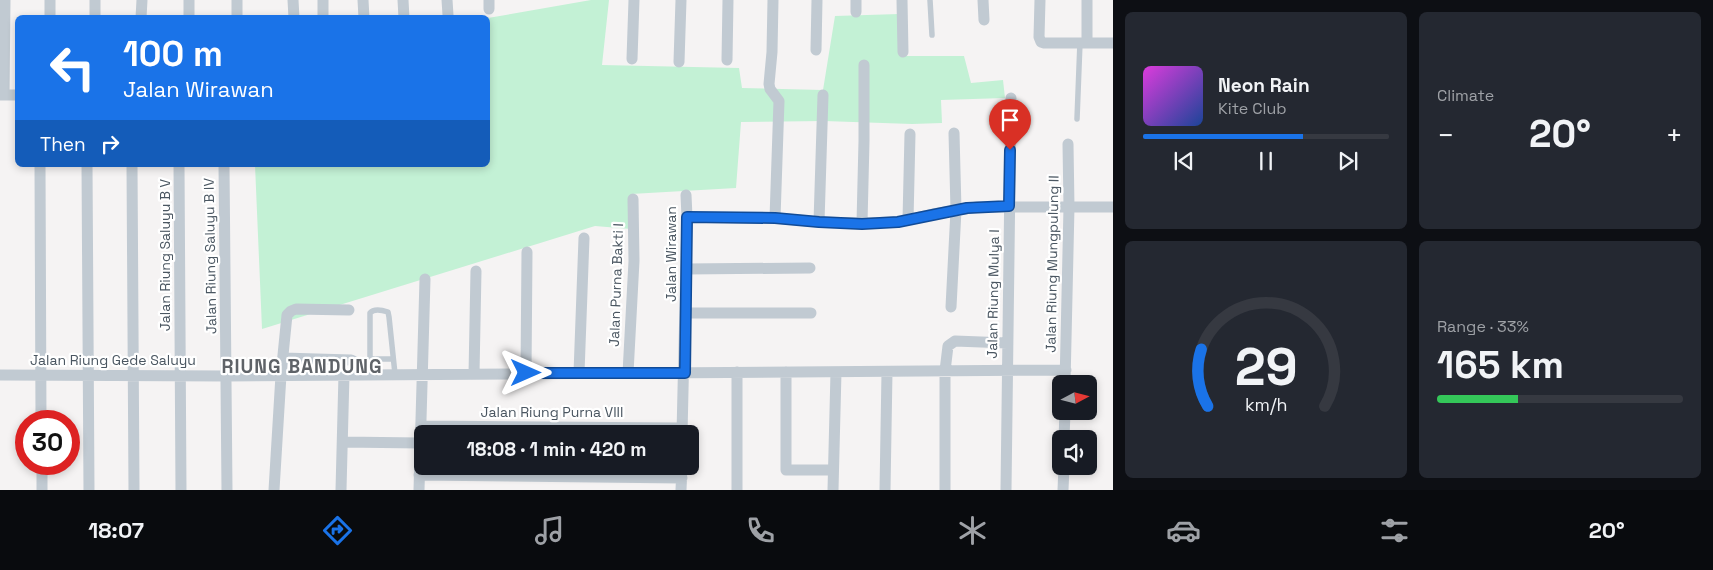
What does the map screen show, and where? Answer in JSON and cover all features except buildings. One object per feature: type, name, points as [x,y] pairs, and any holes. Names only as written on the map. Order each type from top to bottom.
[{"type":"street","points":[[5,0],[2,95],[15,95]]},
{"type":"street","points":[[50,0],[50,15]]},
{"type":"street","points":[[95,0],[95,15]]},
{"type":"street","points":[[141,15],[142,0]]},
{"type":"street","points":[[190,0],[190,15]]},
{"type":"street","points":[[237,0],[237,15]]},
{"type":"street","points":[[293,0],[294,15]]},
{"type":"street","points":[[322,0],[323,15]]},
{"type":"street","points":[[363,0],[364,15]]},
{"type":"street","points":[[403,0],[404,15]]},
{"type":"street","points":[[447,0],[448,15]]},
{"type":"street","points":[[632,58],[634,0]]},
{"type":"street","points":[[679,62],[681,0]]},
{"type":"street","points":[[727,60],[728,0]]},
{"type":"street","points":[[773,0],[769,84],[770,89],[779,101],[775,218]]},
{"type":"street","points":[[816,50],[817,0]]},
{"type":"street","points":[[902,0],[903,52]]},
{"type":"street","points":[[983,0],[984,20]]},
{"type":"street","points":[[1040,0],[1039,37],[1041,42],[1113,43]]},
{"type":"street","points":[[1083,42],[1087,0]]},
{"type":"street","points":[[862,224],[864,65]]},
{"type":"street","points":[[819,222],[823,95]]},
{"type":"street","name":"Jalan Riung Mulya I","points":[[1006,490],[1011,98]]},
{"type":"street","points":[[951,306],[956,210],[954,133]]},
{"type":"street","points":[[908,220],[910,134]]},
{"type":"street","name":"Jalan Riung Mungpulung II","points":[[1066,375],[1069,206],[1068,144]]},
{"type":"street","points":[[40,167],[41,410]]},
{"type":"street","points":[[87,167],[89,490]]},
{"type":"street","points":[[132,167],[134,490]]},
{"type":"street","name":"Jalan Riung Saluyu B V","points":[[179,167],[181,490]]},
{"type":"street","name":"Jalan Riung Saluyu B IV","points":[[224,167],[226,490]]},
{"type":"street","name":"Jalan Wirawan","points":[[682,425],[685,373],[686,195]]},
{"type":"street","name":"Jalan Purna Bakti I","points":[[628,373],[634,261],[633,199]]},
{"type":"street","points":[[687,217],[775,218],[862,224],[908,220],[977,207],[1113,207]]},
{"type":"street","points":[[579,373],[584,238]]},
{"type":"street","points":[[526,373],[527,252]]},
{"type":"street","points":[[686,269],[810,268]]},
{"type":"street","points":[[474,374],[476,271]]},
{"type":"street","points":[[421,425],[425,279]]},
{"type":"street","points":[[274,490],[281,375],[287,315],[296,309],[349,310]]},
{"type":"street","points":[[685,313],[811,313]]},
{"type":"street","points":[[944,490],[945,371],[948,346],[955,341],[1007,343]]},
{"type":"street","points":[[283,358],[351,360],[366,374]]},
{"type":"street","name":"Jalan Riung Gede Saluyu","points":[[0,375],[226,376],[1066,370]]},
{"type":"street","points":[[737,372],[737,490]]},
{"type":"street","points":[[786,372],[786,470],[833,470]]},
{"type":"street","points":[[833,490],[836,372]]},
{"type":"street","points":[[885,490],[887,372]]},
{"type":"street","points":[[341,490],[344,374]]},
{"type":"street","points":[[343,442],[414,443]]},
{"type":"street","points":[[42,475],[42,490]]},
{"type":"street","points":[[419,475],[419,490]]},
{"type":"street","points":[[681,490],[682,475]]},
{"type":"street","points":[[1063,490],[1064,475]]},
{"type":"lane","points":[[930,0],[932,35]]},
{"type":"lane","points":[[1077,119],[1083,42]]},
{"type":"lane","points":[[366,374],[370,359],[370,313],[374,310],[388,312],[390,317],[395,374]]},
{"type":"lane","points":[[370,359],[393,359]]},
{"type":"green space","points":[[591,0],[609,0],[602,65],[739,68],[742,88],[823,90],[835,16],[899,14],[900,56],[964,56],[971,83],[1003,80],[1005,98],[941,100],[942,123],[741,122],[736,188],[631,194],[631,229],[595,226],[262,329],[255,167],[490,167],[490,18]]},
{"type":"district","name":"RIUNG BANDUNG","points":[[302,366]]},
{"type":"route","points":[[526,373],[685,373],[687,217],[775,218],[862,224],[898,222],[967,208],[1009,206],[1010,150]]}]
